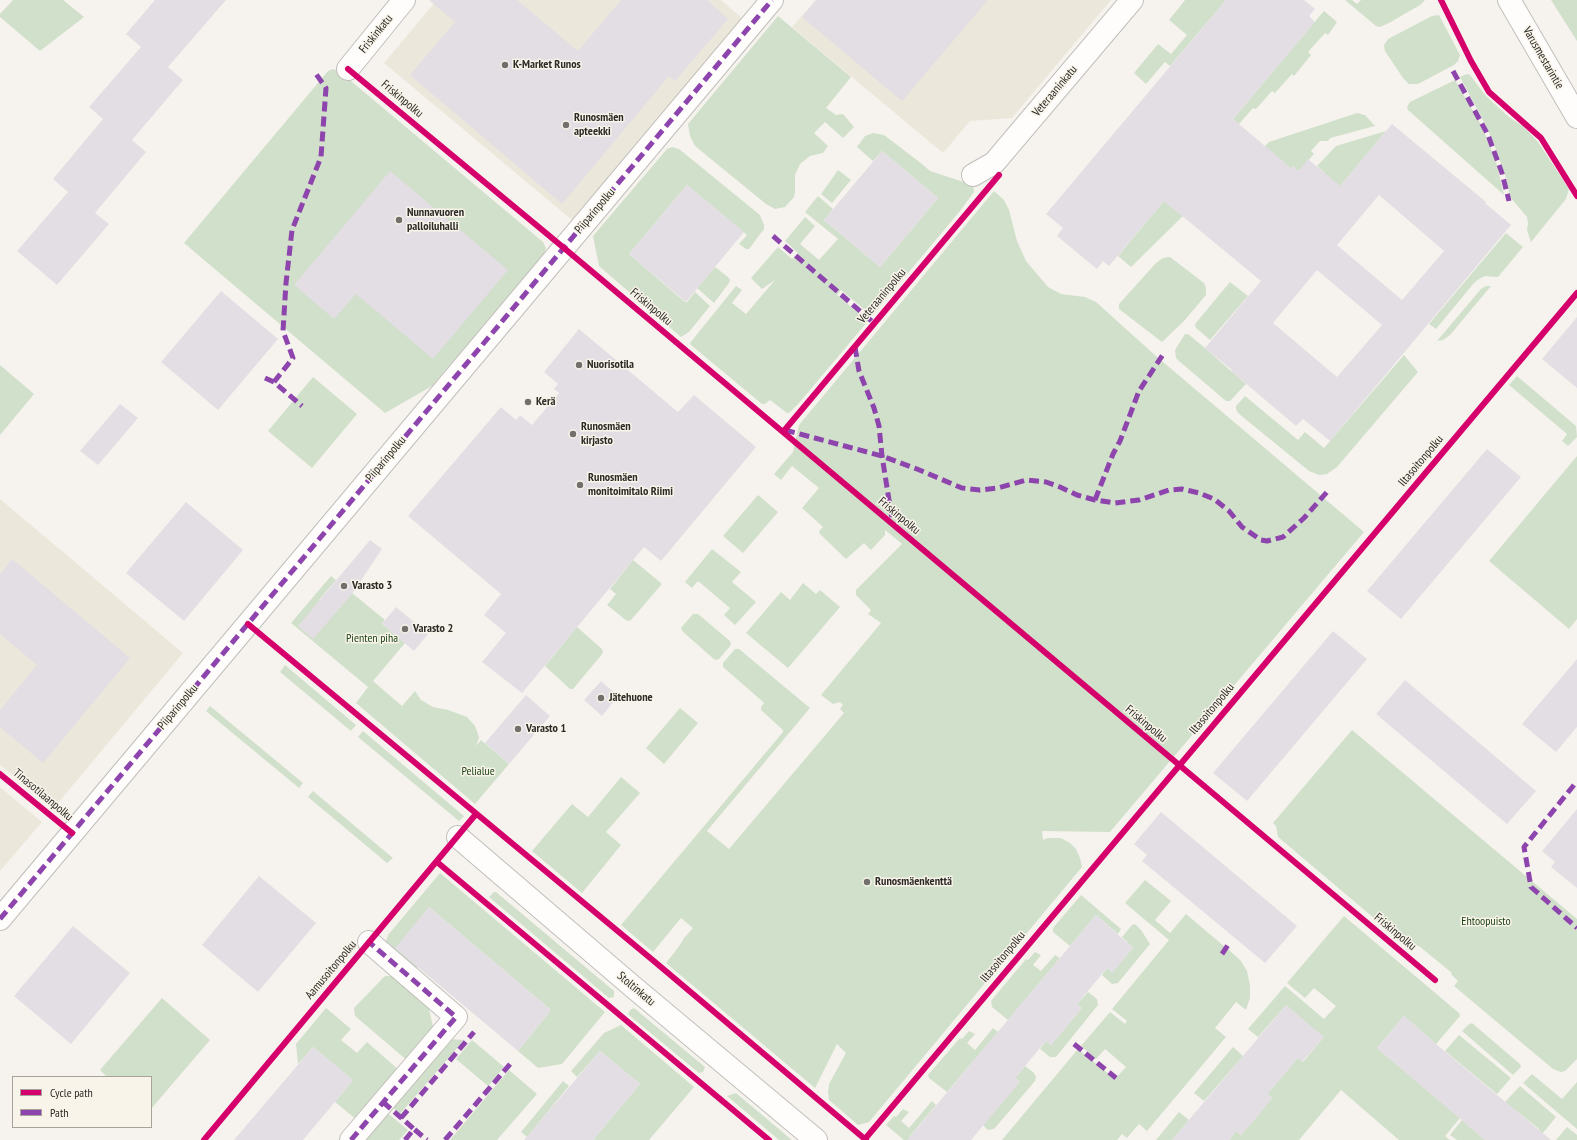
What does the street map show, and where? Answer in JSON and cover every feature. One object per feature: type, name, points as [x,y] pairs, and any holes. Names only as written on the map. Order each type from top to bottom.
[{"type":"street","name":"Friskinkatu","points":[[348,68],[404,0]]},
{"type":"street","name":"Piiparinpolku","points":[[0,919],[772,0]]},
{"type":"street","name":"Veteraaninkatu","points":[[973,175],[994,163],[1132,0]]},
{"type":"street","name":"Varusmestarintie","points":[[1509,0],[1577,117]]},
{"type":"street","name":"Stoltinkatu","points":[[458,837],[627,982],[816,1140]]},
{"type":"street","points":[[351,1140],[456,1017],[369,942]]},
{"type":"shaded area","points":[[437,0],[721,0],[743,19],[572,220],[384,63]]},
{"type":"shaded area","points":[[816,0],[1111,0],[1012,118],[970,121],[943,153],[792,27]]},
{"type":"shaded area","points":[[0,499],[183,653],[53,809],[0,765]]},
{"type":"shaded area","points":[[0,787],[42,822],[0,871]]},
{"type":"green space","points":[[13,0],[63,0],[84,17],[40,51],[0,17],[0,14]]},
{"type":"green space","points":[[1185,0],[1226,0],[1170,66],[1165,62],[1146,84],[1134,73],[1158,44],[1171,54],[1187,35],[1169,20]]},
{"type":"green space","points":[[1345,0],[1352,0],[1357,4],[1361,0],[1425,0],[1420,5],[1380,27],[1376,26]]},
{"type":"green space","points":[[1551,0],[1577,0],[1577,41]]},
{"type":"green space","points":[[1324,11],[1337,22],[1328,35],[1325,33],[1308,52],[1311,55],[1294,76],[1292,74],[1275,93],[1272,91],[1256,109],[1253,108],[1239,124],[1233,119]]},
{"type":"green space","points":[[1439,15],[1460,55],[1458,61],[1454,65],[1418,84],[1409,84],[1403,78],[1385,51],[1384,45],[1388,39],[1432,16]]},
{"type":"green space","points":[[778,16],[851,77],[826,108],[836,115],[843,114],[854,127],[843,138],[825,122],[814,133],[828,146],[823,153],[810,156],[800,164],[795,175],[794,197],[785,207],[775,209],[766,204],[695,146],[690,136],[688,124]]},
{"type":"green space","points":[[333,69],[339,71],[543,242],[546,248],[544,254],[432,386],[385,413],[184,243],[328,71]]},
{"type":"green space","points":[[1467,74],[1470,75],[1486,96],[1509,117],[1524,127],[1538,142],[1569,189],[1566,199],[1531,242],[1527,230],[1527,217],[1510,197],[1505,174],[1492,139],[1460,77]]},
{"type":"green space","points":[[1455,80],[1480,123],[1488,141],[1497,165],[1504,195],[1408,110],[1407,107],[1410,102]]},
{"type":"green space","points":[[1357,113],[1365,115],[1375,126],[1330,138],[1328,141],[1320,141],[1311,151],[1314,154],[1299,171],[1283,178],[1265,146],[1269,142]]},
{"type":"green space","points":[[1386,131],[1321,209],[1325,173],[1317,166],[1336,146]]},
{"type":"green space","points":[[873,133],[884,135],[930,171],[973,185],[974,192],[960,211],[872,316],[841,290],[837,295],[868,321],[799,403],[789,413],[787,413],[770,400],[765,404],[762,404],[690,343],[736,286],[742,290],[732,303],[746,314],[775,280],[762,289],[751,278],[778,247],[792,259],[798,253],[785,241],[805,217],[815,226],[800,244],[819,260],[838,239],[805,212],[818,196],[833,209],[824,220],[880,267],[938,198],[882,151],[873,161],[857,147],[865,136]]},
{"type":"green space","points":[[672,147],[679,149],[760,215],[764,225],[764,229],[749,249],[746,249],[739,244],[747,235],[687,185],[629,254],[685,302],[687,302],[695,292],[710,306],[689,332],[681,337],[599,266],[593,236],[667,149]]},
{"type":"green space","points":[[838,170],[851,180],[832,203],[821,194]]},
{"type":"green space","points":[[994,191],[1004,200],[1009,210],[1017,241],[1026,261],[1048,287],[1061,294],[1085,297],[1096,302],[1156,356],[1364,532],[1110,832],[1042,831],[1043,840],[1048,838],[1061,838],[1070,843],[1076,849],[1082,867],[869,1122],[858,1125],[829,1100],[829,1084],[846,1053],[837,1044],[815,1088],[666,963],[693,928],[681,918],[653,952],[621,925],[783,732],[783,730],[761,710],[764,703],[723,667],[723,663],[735,649],[739,649],[810,708],[707,831],[729,849],[844,713],[840,709],[843,705],[840,702],[833,704],[821,695],[881,623],[868,614],[871,610],[856,595],[856,590],[902,544],[885,530],[885,535],[871,550],[864,543],[846,559],[820,534],[819,531],[823,527],[802,508],[819,488],[792,466],[781,480],[774,474],[793,452],[799,425]]},
{"type":"green space","points":[[1164,201],[1183,216],[1131,267],[1118,256]]},
{"type":"green space","points":[[1506,233],[1523,247],[1498,277],[1485,276],[1479,279],[1436,329],[1429,324]]},
{"type":"green space","points":[[1170,257],[1204,283],[1206,295],[1184,321],[1162,342],[1119,309],[1119,304],[1156,263],[1163,258]]},
{"type":"green space","points":[[715,267],[730,280],[714,303],[697,288]]},
{"type":"green space","points":[[1230,282],[1248,296],[1210,340],[1196,328],[1195,324]]},
{"type":"green space","points":[[1486,286],[1491,286],[1450,335],[1443,340],[1437,341],[1481,289]]},
{"type":"green space","points":[[1185,334],[1188,334],[1246,384],[1230,401],[1226,401],[1176,358],[1175,350]]},
{"type":"green space","points":[[1404,355],[1418,372],[1337,467],[1327,474],[1319,475],[1309,471],[1238,413],[1236,409],[1236,406],[1245,396],[1298,440],[1305,432],[1324,448]]},
{"type":"green space","points":[[0,365],[34,394],[0,435]]},
{"type":"green space","points":[[1517,376],[1576,426],[1577,437],[1568,446],[1562,441],[1567,434],[1509,385]]},
{"type":"green space","points":[[313,377],[357,414],[312,468],[268,431]]},
{"type":"green space","points":[[1577,456],[1577,619],[1569,629],[1489,561]]},
{"type":"green space","points":[[758,495],[778,512],[743,553],[723,536]]},
{"type":"green space","points":[[712,549],[741,572],[732,582],[756,602],[735,625],[724,615],[730,608],[698,581],[692,588],[685,582]]},
{"type":"green space","points":[[633,560],[661,583],[661,585],[631,620],[627,621],[607,605],[616,594],[610,589]]},
{"type":"green space","points":[[331,576],[336,580],[319,600],[335,613],[352,593],[385,620],[382,624],[405,643],[373,681],[402,706],[415,691],[421,700],[433,707],[448,710],[467,717],[475,726],[478,734],[479,738],[476,746],[481,740],[509,764],[475,804],[356,703],[368,687],[291,623]]},
{"type":"green space","points":[[803,583],[816,594],[820,590],[840,607],[788,668],[746,633],[781,592],[790,600]]},
{"type":"green space","points":[[693,614],[698,614],[730,641],[731,645],[719,659],[715,660],[683,632],[681,628]]},
{"type":"green space","points":[[577,627],[602,649],[603,653],[573,689],[570,689],[545,666]]},
{"type":"green space","points":[[285,665],[356,725],[351,731],[280,672]]},
{"type":"green space","points":[[210,706],[303,783],[299,788],[206,711]]},
{"type":"green space","points":[[680,708],[698,723],[664,764],[646,748]]},
{"type":"green space","name":"Ehtoopuisto","points":[[1352,730],[1577,919],[1577,1059],[1565,1071],[1561,1072],[1553,1069],[1454,986],[1458,981],[1451,974],[1452,973],[1419,946],[1407,946],[1278,837],[1276,826],[1273,823]]},
{"type":"green space","points":[[363,731],[464,816],[459,821],[358,737]]},
{"type":"green space","points":[[621,777],[640,793],[606,832],[621,845],[582,893],[532,851],[572,804],[588,817]]},
{"type":"green space","points":[[313,791],[393,858],[387,863],[308,797]]},
{"type":"green space","points":[[440,873],[605,1012],[562,1064],[538,1068],[518,1051],[551,1010],[429,907],[418,967],[413,972],[387,946],[386,941],[388,935]]},
{"type":"green space","points":[[1145,880],[1171,901],[1155,920],[1170,933],[1186,914],[1225,947],[1221,952],[1222,954],[1228,949],[1241,961],[1247,971],[1250,986],[1250,998],[1246,1010],[1236,1002],[1215,1028],[1226,1037],[1147,1131],[1139,1124],[1127,1138],[1122,1134],[1117,1140],[1002,1140],[1078,1049],[1115,1079],[1126,1067],[1105,1049],[1096,1059],[1081,1046],[1110,1012],[1125,1024],[1127,1021],[1112,1009],[1169,940],[1125,903]]},
{"type":"green space","points":[[496,892],[614,991],[614,997],[609,998],[489,897]]},
{"type":"green space","points":[[1081,895],[1121,929],[1118,934],[1096,915],[1070,946],[1053,932],[1053,928]]},
{"type":"green space","points":[[1344,916],[1459,1013],[1460,1016],[1436,1044],[1404,1016],[1377,1048],[1460,1118],[1445,1136],[1450,1140],[1399,1140],[1341,1090],[1299,1140],[1229,1140],[1236,1131],[1241,1135],[1272,1098],[1267,1094],[1298,1058],[1303,1062],[1323,1038],[1286,1005],[1258,1037],[1248,1029],[1285,986],[1324,1019],[1336,1006],[1314,988],[1305,998],[1287,983]]},
{"type":"green space","points":[[1135,924],[1150,944],[1118,983],[1112,984],[1102,975],[1107,968],[1112,972],[1133,948],[1122,937],[1132,925]]},
{"type":"green space","points":[[1035,952],[1041,955],[1033,965],[1041,971],[1055,955],[1060,958],[1008,1020],[992,1007],[991,1001],[1026,959],[1028,960]]},
{"type":"green space","points":[[385,976],[397,976],[426,1001],[429,1009],[433,1027],[431,1035],[409,1062],[355,1016],[354,1008]]},
{"type":"green space","points":[[1088,992],[1097,999],[1098,1005],[1056,1057],[1050,1057],[1040,1049],[1046,1041],[1051,1045],[1082,1008],[1077,1004]]},
{"type":"green space","points":[[162,998],[210,1040],[152,1108],[152,1076],[106,1076],[100,1070]]},
{"type":"green space","points":[[326,1008],[351,1029],[341,1040],[357,1053],[367,1042],[400,1071],[357,1120],[335,1102],[353,1080],[313,1047],[298,1064],[296,1044]]},
{"type":"green space","points":[[634,1008],[705,1067],[703,1072],[699,1073],[630,1016],[628,1014],[630,1010]]},
{"type":"green space","points":[[1472,1023],[1520,1064],[1521,1067],[1513,1075],[1462,1031]]},
{"type":"green space","points":[[621,1025],[694,1087],[649,1140],[593,1140],[640,1084],[600,1051],[577,1077],[571,1071],[604,1033]]},
{"type":"green space","points":[[993,1028],[998,1032],[947,1092],[929,1078],[928,1075],[960,1038],[962,1039],[969,1031],[975,1034],[967,1043],[975,1050]]},
{"type":"green space","points":[[1459,1035],[1511,1078],[1497,1094],[1445,1051]]},
{"type":"green space","points":[[450,1039],[464,1040],[400,1114],[390,1105]]},
{"type":"green space","points":[[472,1040],[504,1067],[488,1086],[456,1059]]},
{"type":"green space","points":[[1233,1047],[1243,1056],[1204,1101],[1194,1093]]},
{"type":"green space","points":[[1025,1066],[1034,1073],[1036,1077],[1035,1081],[994,1129],[988,1130],[979,1121],[1020,1082],[1015,1078]]},
{"type":"green space","points":[[509,1070],[537,1094],[497,1140],[450,1140]]},
{"type":"green space","points":[[1532,1074],[1562,1099],[1577,1082],[1577,1129],[1523,1083]]},
{"type":"green space","points":[[563,1081],[569,1086],[527,1137],[521,1132]]},
{"type":"green space","points":[[1520,1086],[1556,1117],[1537,1140],[1539,1129],[1505,1102]]},
{"type":"green space","points":[[736,1093],[792,1140],[779,1140],[727,1096]]},
{"type":"green space","points":[[932,1101],[936,1105],[910,1136],[915,1140],[904,1140],[886,1125],[903,1109],[909,1112],[901,1121],[909,1128]]},
{"type":"green space","points":[[385,1111],[408,1130],[399,1140],[361,1140]]},
{"type":"green space","points":[[1179,1112],[1189,1120],[1172,1140],[1156,1140]]},
{"type":"green space","points":[[1462,1120],[1485,1140],[1457,1140],[1450,1135]]},
{"type":"green space","points":[[1567,1127],[1577,1135],[1577,1140],[1556,1140]]},
{"type":"building","points":[[155,0],[226,0],[168,67],[183,80],[132,140],[146,152],[95,213],[109,224],[57,285],[17,251],[68,192],[53,179],[103,119],[89,107],[141,47],[126,34]]},
{"type":"building","points":[[429,0],[517,0],[578,51],[621,0],[707,0],[728,19],[675,81],[669,76],[562,204],[410,75],[455,22]]},
{"type":"building","points":[[816,0],[988,0],[902,101],[802,17]]},
{"type":"building","points":[[1226,0],[1304,0],[1315,9],[1309,16],[1315,22],[1233,119],[1291,168],[1293,166],[1299,171],[1308,159],[1340,186],[1392,124],[1486,202],[1485,203],[1511,225],[1330,441],[1303,419],[1296,426],[1205,348],[1261,281],[1164,201],[1109,266],[1103,261],[1097,269],[1057,236],[1063,228],[1046,214]],"holes":[[[1379,195],[1444,251],[1402,300],[1337,245]],[[1317,270],[1382,325],[1337,377],[1273,323]]]},
{"type":"building","points":[[882,151],[938,198],[880,267],[824,220]]},
{"type":"building","name":"Nunnavuoren palloiluhalli","points":[[390,171],[508,270],[433,359],[356,294],[334,319],[294,285]]},
{"type":"building","points":[[687,185],[744,232],[686,302],[629,254]]},
{"type":"building","points":[[221,291],[278,339],[218,410],[161,362]]},
{"type":"building","points":[[1577,317],[1577,388],[1542,359]]},
{"type":"building","name":"Runosmäen monitoimitalo Riimi","points":[[579,329],[678,412],[694,395],[756,447],[661,561],[644,547],[522,693],[482,662],[506,633],[484,615],[501,594],[408,516],[501,407],[516,420],[520,415],[532,425],[559,393],[554,389],[558,384],[544,372]]},
{"type":"building","points":[[120,404],[138,418],[98,465],[80,451]]},
{"type":"building","points":[[1487,449],[1521,477],[1401,619],[1367,591]]},
{"type":"building","points":[[186,502],[243,550],[184,621],[126,573]]},
{"type":"building","points":[[370,540],[382,549],[352,594],[313,639],[298,626]]},
{"type":"building","points":[[12,559],[130,658],[43,763],[0,727],[0,710],[37,665],[0,634],[0,574]]},
{"type":"building","name":"Varasto 2","points":[[396,607],[428,634],[414,651],[382,624]]},
{"type":"building","points":[[1333,631],[1367,659],[1247,801],[1213,773]]},
{"type":"building","points":[[1577,659],[1577,727],[1556,752],[1522,724]]},
{"type":"building","points":[[1405,680],[1536,791],[1507,824],[1376,714]]},
{"type":"building","name":"Jätehuone","points":[[601,681],[618,696],[602,716],[584,700]]},
{"type":"building","name":"Varasto 1","points":[[526,695],[550,716],[509,764],[485,743]]},
{"type":"building","points":[[1577,809],[1577,888],[1551,867],[1555,862],[1542,851]]},
{"type":"building","points":[[1161,812],[1297,926],[1265,963],[1142,861],[1147,855],[1134,844]]},
{"type":"building","points":[[259,876],[316,923],[258,992],[202,945]]},
{"type":"building","points":[[429,907],[551,1010],[518,1051],[395,948]]},
{"type":"building","points":[[1096,915],[1133,948],[1112,973],[1107,968],[1077,1004],[1082,1008],[1051,1045],[1046,1041],[1015,1078],[1020,1082],[971,1140],[907,1140]]},
{"type":"building","points":[[73,926],[130,973],[71,1044],[14,996]]},
{"type":"building","points":[[1286,1005],[1324,1037],[1302,1062],[1298,1058],[1267,1094],[1272,1098],[1262,1111],[1241,1135],[1236,1131],[1229,1140],[1172,1140]]},
{"type":"building","points":[[1404,1016],[1551,1140],[1485,1140],[1377,1048]]},
{"type":"building","points":[[313,1047],[353,1080],[303,1140],[234,1140]]},
{"type":"building","points":[[600,1051],[640,1084],[593,1140],[524,1140]]},
{"type":"marked path","points":[[0,919],[772,0]]},
{"type":"marked path","points":[[1453,71],[1488,135],[1502,173],[1509,201]]},
{"type":"marked path","points":[[274,382],[293,358],[283,331],[286,283],[292,230],[321,157],[326,88],[316,74]]},
{"type":"marked path","points":[[773,236],[874,323]]},
{"type":"marked path","points":[[855,347],[859,371],[874,408],[879,426],[882,456],[893,525]]},
{"type":"marked path","points":[[1095,500],[1139,391],[1164,353]]},
{"type":"marked path","points":[[265,378],[274,382],[302,406]]},
{"type":"marked path","points":[[785,430],[882,456],[962,488],[980,490],[998,488],[1026,480],[1046,482],[1077,495],[1115,503],[1139,500],[1169,490],[1182,489],[1199,493],[1214,499],[1229,511],[1242,527],[1261,540],[1267,541],[1283,537],[1304,518],[1327,492]]},
{"type":"marked path","points":[[1574,785],[1524,847],[1531,887],[1577,928]]},
{"type":"marked path","points":[[351,1140],[456,1017],[369,942]]},
{"type":"marked path","points":[[1222,954],[1230,942]]},
{"type":"marked path","points":[[401,1118],[474,1032]]},
{"type":"marked path","points":[[1074,1044],[1116,1078]]},
{"type":"marked path","points":[[445,1140],[511,1063]]},
{"type":"marked path","points":[[383,1102],[414,1129]]},
{"type":"marked path","points":[[405,1140],[414,1129],[427,1140]]},
{"type":"cycle path","points":[[1441,0],[1471,61],[1489,92],[1541,138],[1577,196]]},
{"type":"cycle path","name":"Friskinpolku","points":[[348,69],[564,248],[1435,980]]},
{"type":"cycle path","name":"Veteraaninpolku","points":[[783,432],[999,175]]},
{"type":"cycle path","name":"Iltasoitonpolku","points":[[865,1139],[1577,293]]},
{"type":"cycle path","points":[[248,624],[655,962],[866,1140]]},
{"type":"cycle path","name":"Tinasotilaanpolku","points":[[0,774],[72,833]]},
{"type":"cycle path","name":"Aamusoitonpolku","points":[[204,1140],[476,814]]},
{"type":"cycle path","points":[[437,862],[769,1140]]},
{"type":"place","name":"K-Market Runos","points":[[505,65]]},
{"type":"place","name":"Runosmäen apteekki","points":[[566,125]]},
{"type":"place","name":"Nunnavuoren palloiluhalli","points":[[399,220]]},
{"type":"place","name":"Nuorisotila","points":[[579,365]]},
{"type":"place","name":"Kerä","points":[[528,402]]},
{"type":"place","name":"Runosmäen kirjasto","points":[[573,434]]},
{"type":"place","name":"Runosmäen monitoimitalo Riimi","points":[[580,485]]},
{"type":"place","name":"Varasto 3","points":[[344,586]]},
{"type":"place","name":"Varasto 2","points":[[405,629]]},
{"type":"place","name":"Jätehuone","points":[[601,698]]},
{"type":"place","name":"Varasto 1","points":[[518,729]]},
{"type":"place","name":"Runosmäenkenttä","points":[[867,882]]},
{"type":"park label","name":"Pienten piha","points":[[372,639]]},
{"type":"park label","name":"Pelialue","points":[[478,772]]}]
